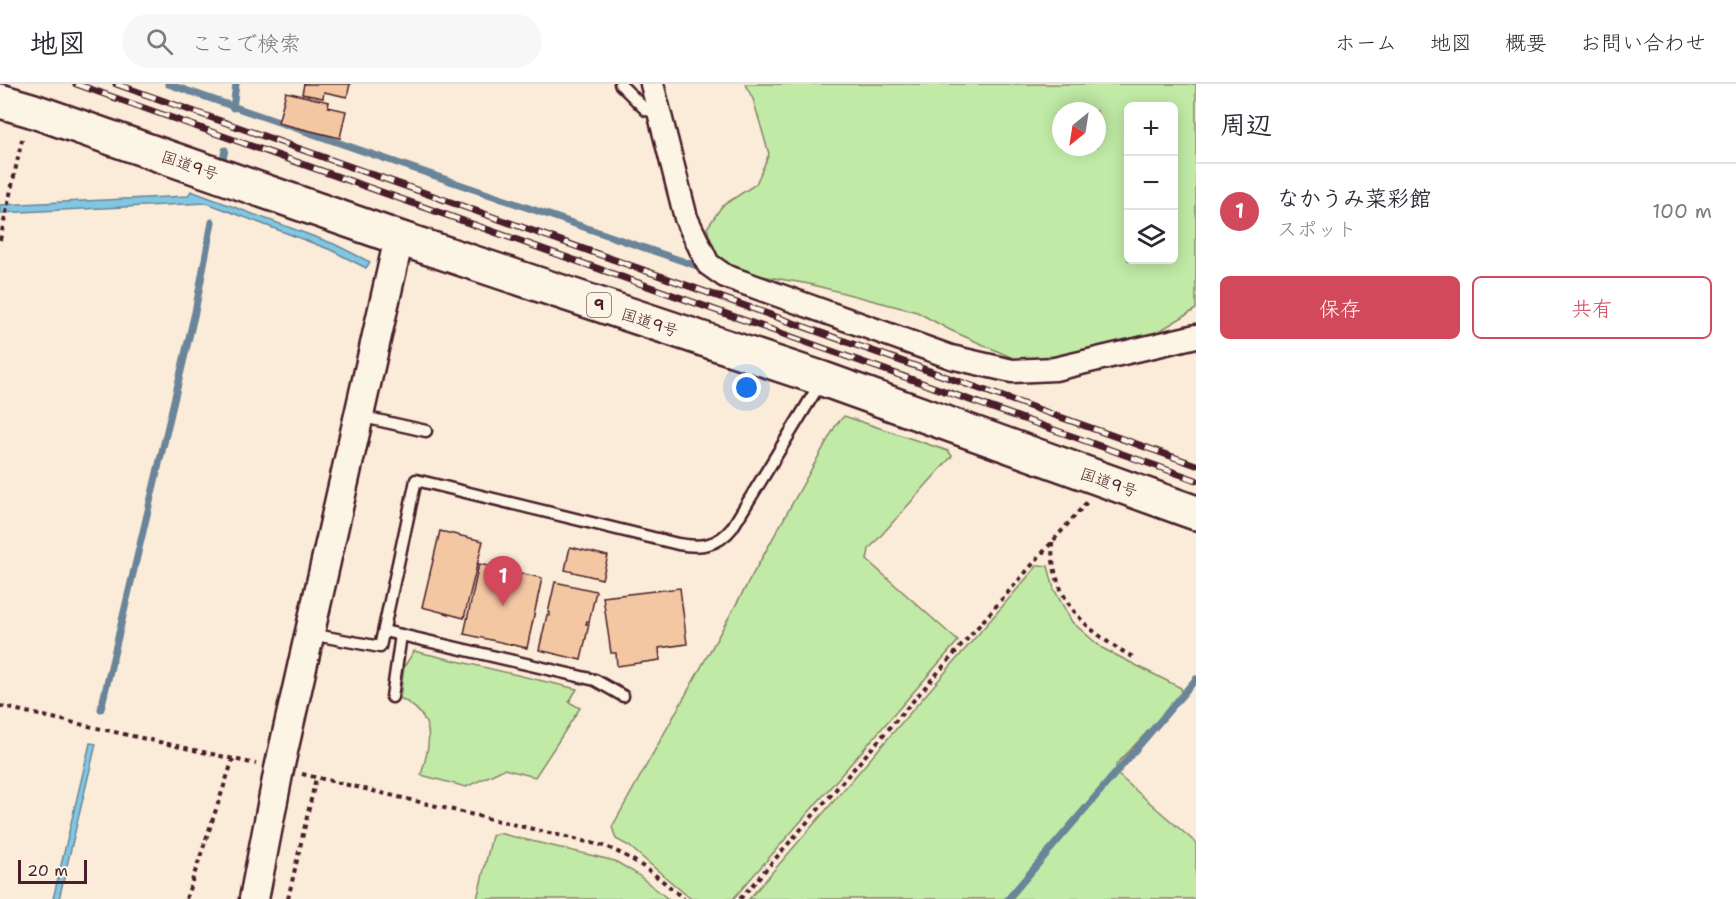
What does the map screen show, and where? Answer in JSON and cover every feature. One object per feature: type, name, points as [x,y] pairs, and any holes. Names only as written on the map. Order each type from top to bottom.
[{"type":"highway","name":"国道9号","points":[[0,102],[31,110],[399,238],[823,379],[1196,513]]},
{"type":"street","points":[[652,84],[686,218],[708,264],[725,276],[951,357],[1012,371],[1055,369],[1196,336]]},
{"type":"street","points":[[254,899],[279,769],[399,238]]},
{"type":"lane","points":[[621,84],[646,110],[659,113]]},
{"type":"lane","points":[[310,634],[380,647],[416,480],[678,544],[704,546],[715,543],[732,528],[823,379]]},
{"type":"lane","points":[[359,416],[426,432]]},
{"type":"lane","points":[[384,631],[595,680],[624,696]]},
{"type":"lane","points":[[392,697],[401,635]]},
{"type":"path","points":[[0,240],[22,139]]},
{"type":"path","points":[[740,899],[1086,505]]},
{"type":"path","points":[[1052,542],[1052,561],[1057,582],[1080,618],[1098,636],[1133,657]]},
{"type":"path","points":[[0,706],[227,757]]},
{"type":"path","points":[[186,899],[233,759]]},
{"type":"path","points":[[288,899],[316,778]]},
{"type":"path","points":[[322,779],[604,846],[650,869],[684,899]]},
{"type":"green space","points":[[745,84],[1196,84],[1196,309],[1156,333],[1064,356],[1015,359],[950,330],[917,312],[809,284],[739,272],[715,254],[707,228],[722,206],[756,184],[769,154],[753,99]]},
{"type":"green space","points":[[844,416],[948,451],[952,456],[869,549],[867,560],[958,641],[733,899],[691,899],[629,846],[616,839],[612,827],[836,425]]},
{"type":"green space","points":[[1038,565],[1048,566],[1054,589],[1072,622],[1102,648],[1181,688],[1182,695],[1116,765],[1117,774],[1196,843],[1196,899],[749,899]]},
{"type":"green space","points":[[414,651],[577,689],[569,702],[580,708],[535,777],[504,769],[466,787],[421,775],[429,741],[426,722],[412,705],[400,698],[404,667]]},
{"type":"green space","points":[[498,833],[615,861],[637,874],[668,899],[477,899],[492,836]]},
{"type":"water","points":[[191,191],[334,244],[370,262],[366,268],[331,250],[207,203],[0,213],[0,205],[188,196]]},
{"type":"water","points":[[90,743],[96,744],[59,899],[53,899]]},
{"type":"building","points":[[304,84],[350,84],[347,97],[324,92],[323,98],[302,94]]},
{"type":"building","points":[[286,92],[329,102],[328,107],[346,111],[340,138],[278,123]]},
{"type":"building","points":[[440,531],[483,541],[464,618],[422,607]]},
{"type":"building","points":[[570,547],[608,556],[602,579],[565,570]]},
{"type":"building","points":[[479,564],[542,578],[527,648],[464,634]]},
{"type":"building","points":[[555,582],[596,591],[589,622],[587,621],[586,624],[589,624],[581,660],[539,650],[547,615],[550,616],[548,613]]},
{"type":"building","points":[[680,588],[687,644],[659,648],[660,660],[617,666],[616,653],[611,653],[603,597]]},
{"type":"waterway","points":[[168,84],[697,266]]},
{"type":"waterway","points":[[233,108],[236,84]]},
{"type":"waterway","points":[[223,159],[225,150]]},
{"type":"waterway","points":[[101,709],[195,312],[212,222]]},
{"type":"waterway","points":[[1008,899],[1196,679]]},
{"type":"railway","points":[[76,84],[1196,480]]},
{"type":"railway","points":[[116,84],[1196,465]]},
{"type":"place","name":"なかうみ菜彩館","points":[[503,606]]}]
